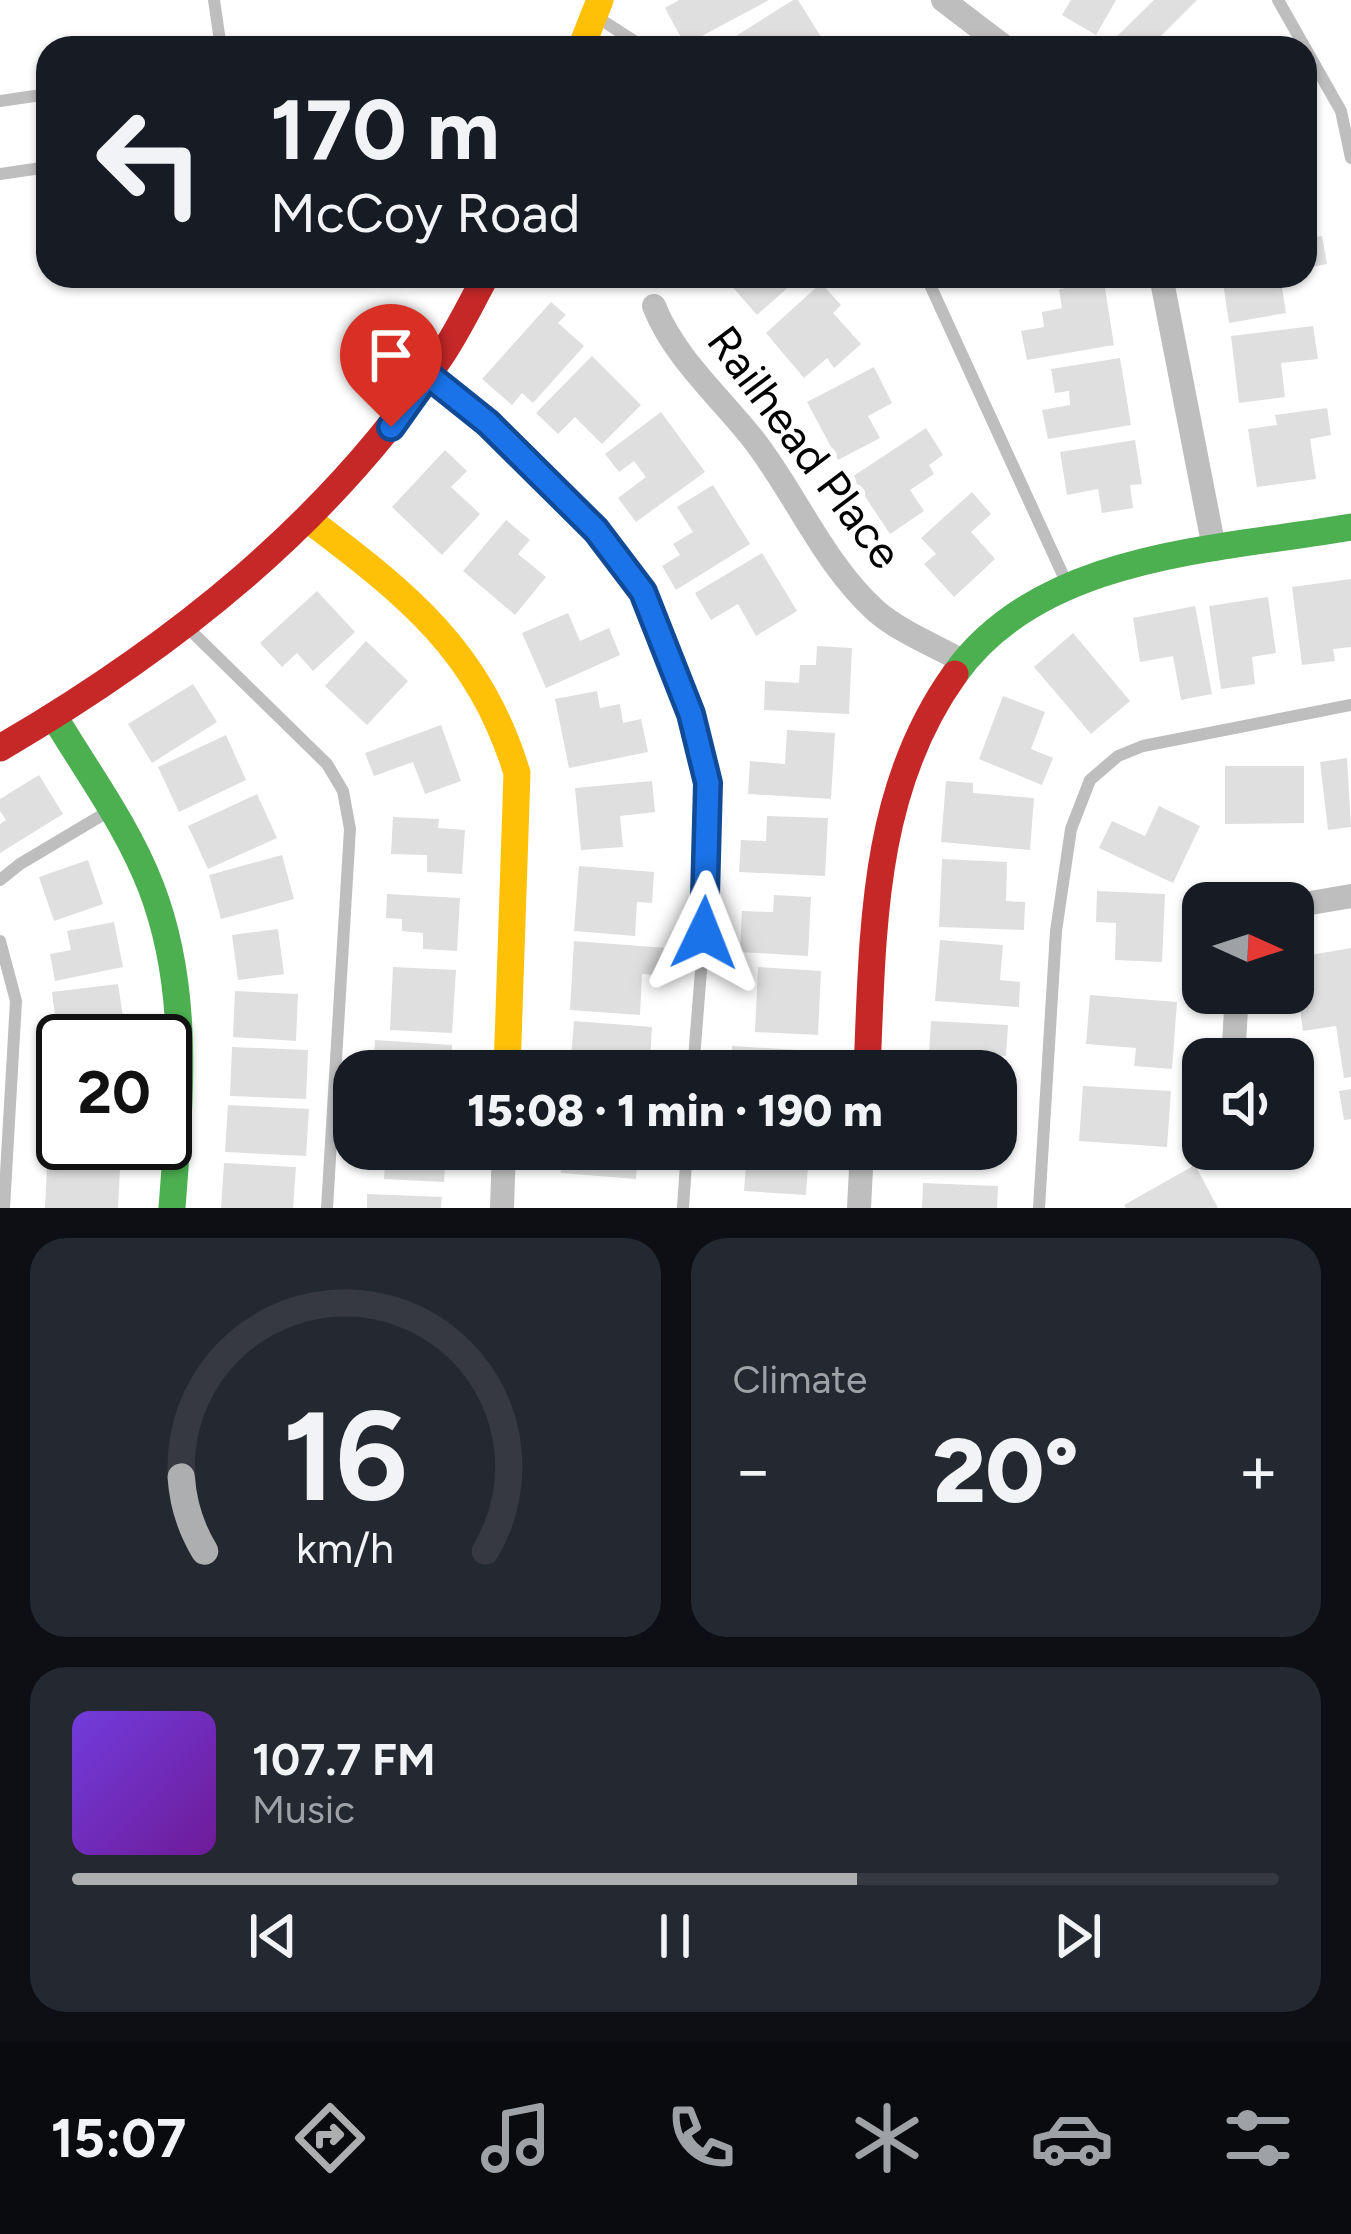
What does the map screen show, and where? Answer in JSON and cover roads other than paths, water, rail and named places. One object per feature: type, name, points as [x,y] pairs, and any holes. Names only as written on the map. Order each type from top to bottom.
[{"type":"street","points":[[943,0],[990,36]]},
{"type":"street","points":[[586,36],[597,7]]},
{"type":"street","points":[[0,748],[55,718],[188,627],[309,520],[391,427],[479,288]]},
{"type":"street","points":[[1163,288],[1214,548]]},
{"type":"street","name":"Railhead Place","points":[[654,306],[684,356],[757,443],[793,505],[854,586],[878,613],[964,662]]},
{"type":"street","points":[[309,520],[398,591],[466,657],[508,733],[517,772],[508,1050]]},
{"type":"street","points":[[867,1050],[876,884],[888,814],[914,734],[964,662],[999,628],[1069,586],[1101,573],[1214,548],[1351,527]]},
{"type":"street","points":[[55,718],[150,884],[174,964],[182,1062],[172,1208]]},
{"type":"street","points":[[1314,902],[1351,896]]},
{"type":"street","points":[[502,1208],[503,1170]]},
{"type":"street","points":[[860,1208],[861,1170]]},
{"type":"lane","points":[[214,0],[218,36]]},
{"type":"lane","points":[[1278,0],[1298,36]]},
{"type":"lane","points":[[597,7],[630,36]]},
{"type":"lane","points":[[1317,69],[1341,111],[1351,158]]},
{"type":"lane","points":[[0,101],[36,96]]},
{"type":"lane","points":[[0,174],[36,169]]},
{"type":"lane","points":[[932,288],[1069,586]]},
{"type":"lane","points":[[428,375],[488,423],[596,530],[643,592],[691,714],[708,783],[696,1050]]},
{"type":"lane","points":[[188,627],[327,764],[344,791],[350,830],[326,1208]]},
{"type":"lane","points":[[1039,1208],[1056,931],[1071,829],[1090,780],[1118,756],[1144,746],[1351,705]]},
{"type":"lane","points":[[0,880],[20,863],[110,811]]},
{"type":"lane","points":[[0,941],[16,1001],[4,1208]]},
{"type":"lane","points":[[683,1208],[686,1170]]}]
